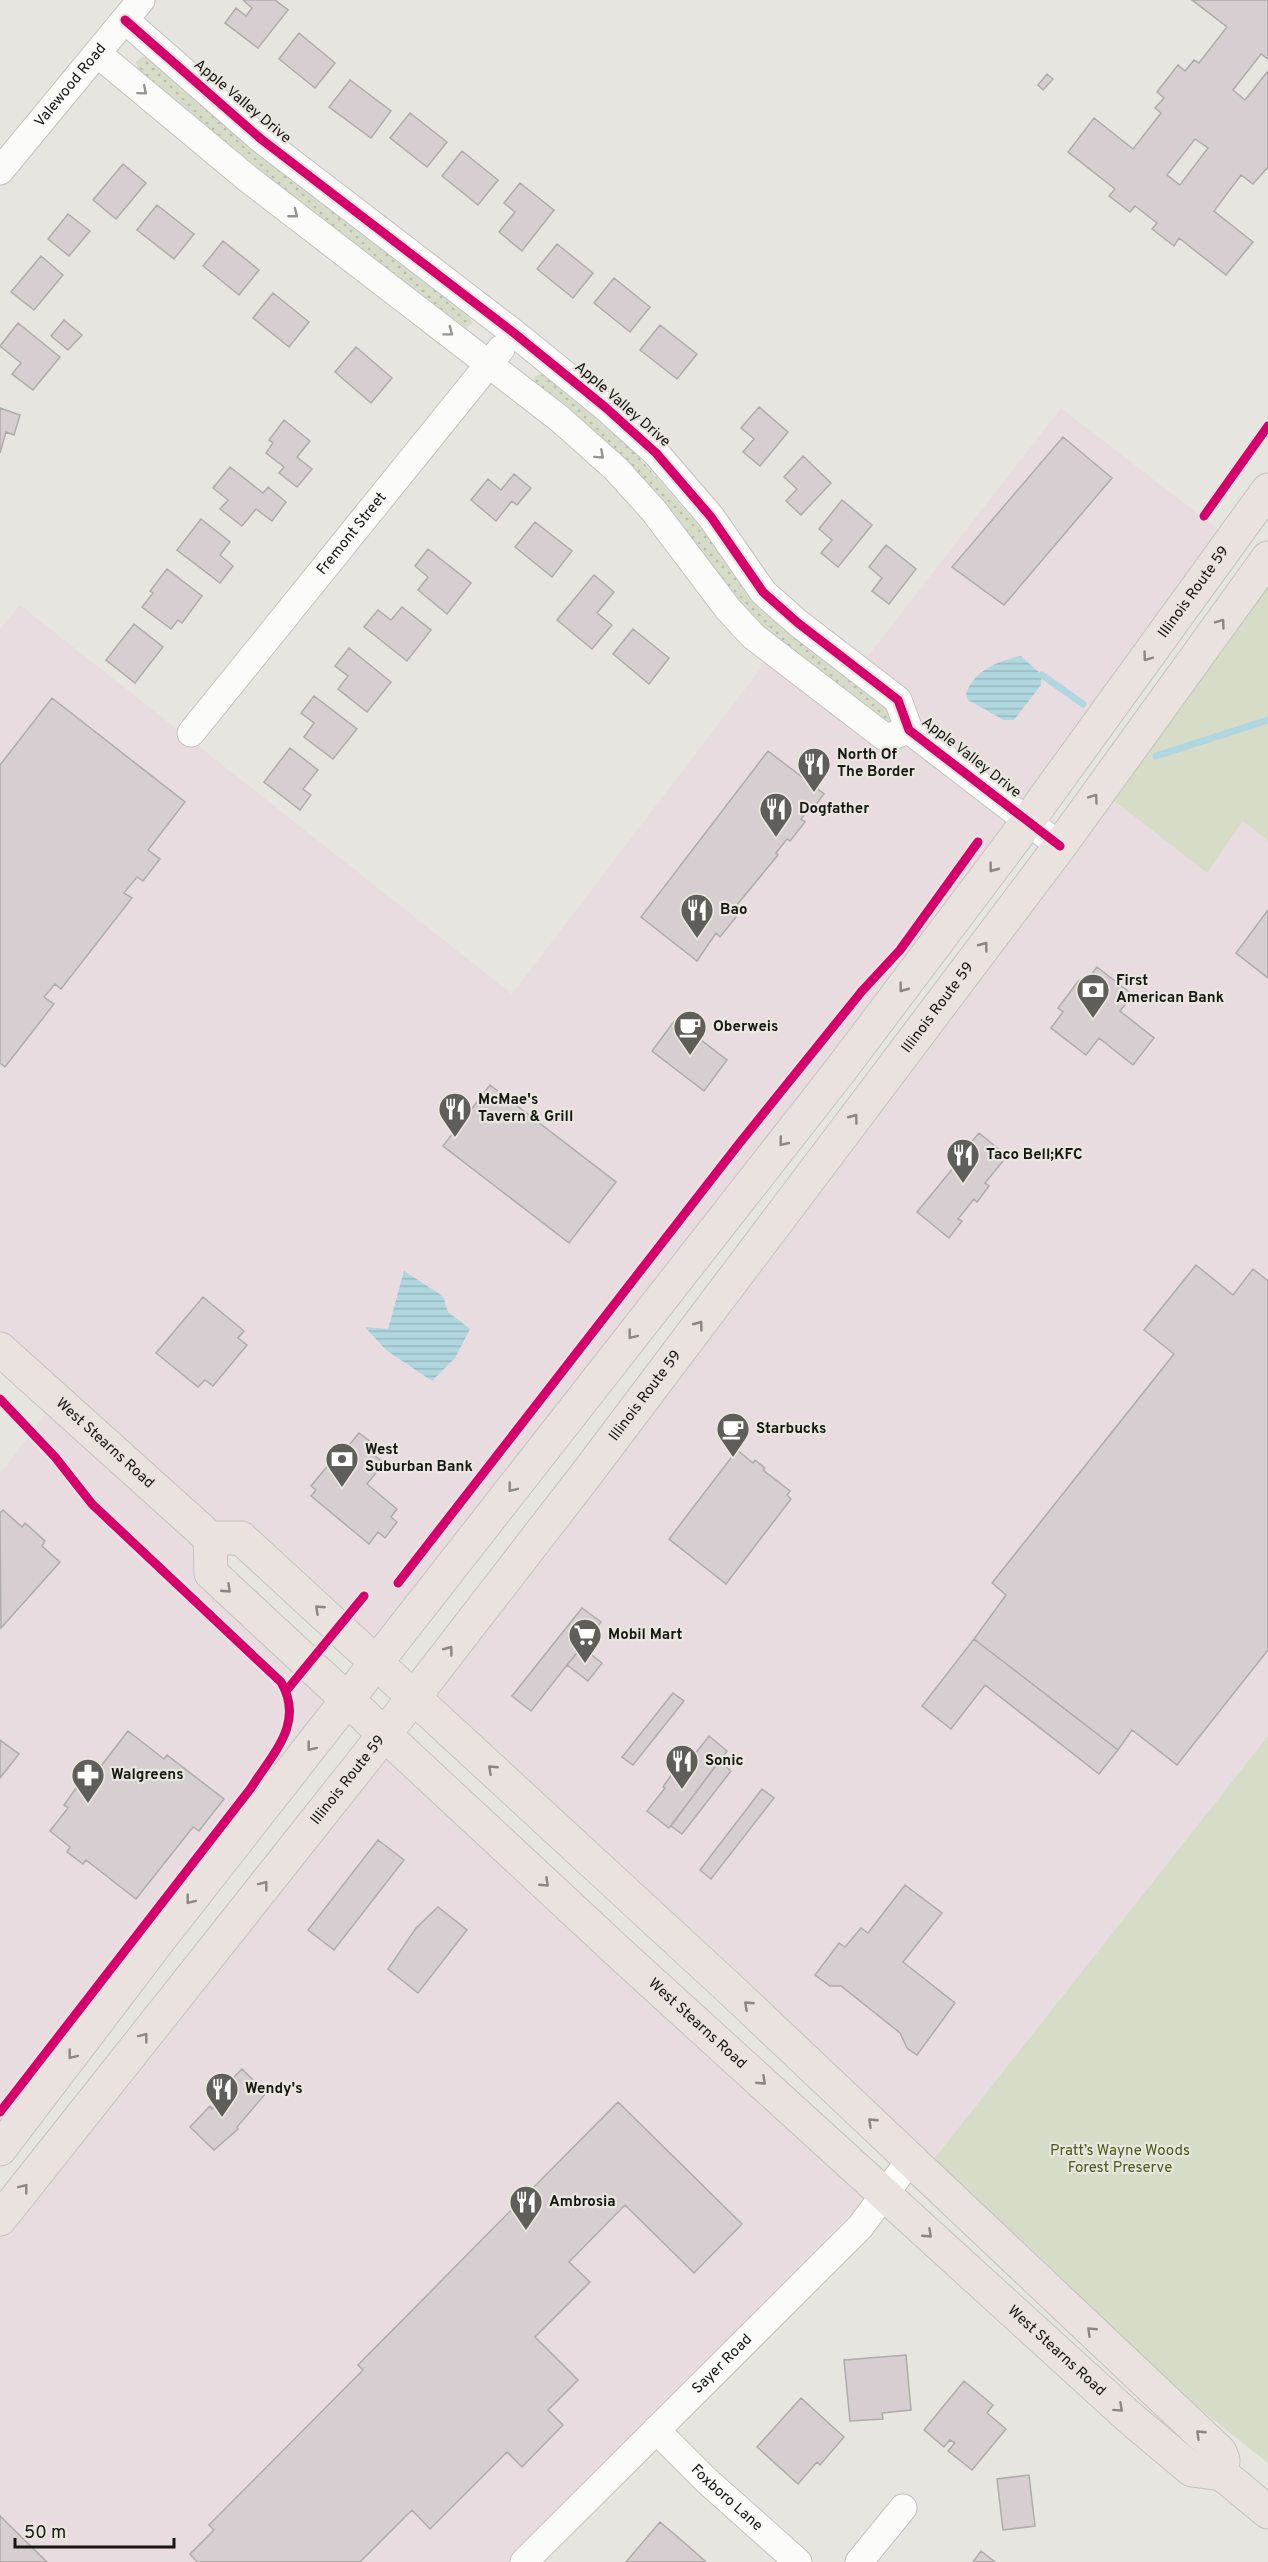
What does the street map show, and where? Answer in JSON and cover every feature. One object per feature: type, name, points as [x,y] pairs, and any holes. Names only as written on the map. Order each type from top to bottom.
[{"type":"main road","name":"Illinois Route 59","points":[[0,2149],[159,1940],[842,1068],[1028,821],[1268,490]]},
{"type":"main road","name":"Illinois Route 59","points":[[0,2219],[384,1735],[588,1472],[1060,846],[1268,558]]},
{"type":"main road","name":"West Stearns Road","points":[[0,1349],[210,1538],[211,1574],[347,1701],[1120,2409],[1192,2470],[1222,2474]]},
{"type":"main road","points":[[210,1538],[241,1538],[414,1696],[911,2158],[1220,2452],[1223,2460],[1222,2474],[1268,2512]]},
{"type":"street","name":"Valewood Road","points":[[0,171],[133,10]]},
{"type":"street","name":"Apple Valley Drive","points":[[133,10],[261,139],[514,333],[606,407],[656,453],[711,517],[763,592],[798,623],[898,700],[909,730],[1060,846]]},
{"type":"street","name":"Apple Valley Drive","points":[[98,54],[247,178],[560,419],[616,470],[654,511],[728,609],[753,636],[886,738],[909,730]]},
{"type":"street","name":"Fremont Street","points":[[191,733],[514,333]]},
{"type":"street","name":"Sayer Road","points":[[524,2562],[860,2227],[911,2158]]},
{"type":"street","name":"Foxboro Lane","points":[[656,2430],[715,2488],[798,2562]]},
{"type":"street","points":[[859,2562],[903,2508]]},
{"type":"shaded area","points":[[1061,408],[1223,533],[1017,818],[360,1669],[0,1336],[0,629],[20,605],[512,994],[783,639],[846,684]]},
{"type":"shaded area","points":[[1113,800],[1207,873],[1243,821],[1268,841],[1268,1736],[915,2183],[407,1707]]},
{"type":"shaded area","points":[[51,1406],[351,1683],[0,2131],[0,1474]]},
{"type":"shaded area","points":[[390,1722],[883,2180],[510,2562],[0,2562],[0,2221]]},
{"type":"green space","points":[[145,56],[251,146],[465,310],[473,323],[462,331],[255,170],[138,69],[136,61]]},
{"type":"green space","points":[[539,374],[546,375],[636,454],[703,530],[897,713],[898,720],[887,725],[772,637],[534,383],[534,378]]},
{"type":"green space","points":[[1268,581],[1268,841],[1243,821],[1207,873],[1113,800]]},
{"type":"green space","name":"Pratt’s Wayne Woods Forest Preserve","points":[[1268,1736],[1268,2463],[915,2183]]},
{"type":"water","points":[[1021,656],[1042,675],[1041,685],[1014,720],[1004,720],[968,700],[966,694],[981,673],[996,664]]},
{"type":"water","points":[[404,1271],[443,1296],[448,1312],[470,1329],[455,1358],[432,1381],[386,1350],[365,1327],[388,1329]]},
{"type":"building","points":[[243,0],[275,0],[288,10],[258,48],[225,23],[236,8],[246,16],[252,8]]},
{"type":"building","points":[[1192,0],[1268,0],[1268,59],[1261,54],[1233,90],[1245,100],[1268,71],[1268,167],[1253,184],[1241,175],[1214,211],[1253,242],[1226,275],[1179,238],[1174,246],[1152,229],[1157,223],[1135,206],[1130,212],[1109,196],[1115,189],[1068,152],[1094,118],[1133,149],[1161,113],[1155,108],[1164,98],[1157,92],[1178,65],[1185,71],[1194,60],[1199,63],[1227,27]],"holes":[[[1195,139],[1208,148],[1180,185],[1167,175]]]},
{"type":"building","points":[[299,33],[335,63],[315,88],[279,59]]},
{"type":"building","points":[[1047,74],[1053,79],[1043,90],[1038,85]]},
{"type":"building","points":[[350,80],[391,111],[371,138],[329,107]]},
{"type":"building","points":[[410,113],[447,142],[427,167],[390,138]]},
{"type":"building","points":[[462,151],[498,180],[478,205],[442,176]]},
{"type":"building","points":[[123,164],[146,183],[116,219],[93,200]]},
{"type":"building","points":[[520,183],[554,210],[522,251],[499,232],[515,212],[504,203]]},
{"type":"building","points":[[157,205],[194,234],[174,259],[137,230]]},
{"type":"building","points":[[68,214],[90,231],[69,256],[48,239]]},
{"type":"building","points":[[223,241],[259,270],[239,295],[203,266]]},
{"type":"building","points":[[557,244],[593,273],[573,298],[537,269]]},
{"type":"building","points":[[41,256],[63,275],[34,310],[11,292]]},
{"type":"building","points":[[614,278],[650,307],[630,332],[594,303]]},
{"type":"building","points":[[273,293],[309,322],[289,347],[253,318]]},
{"type":"building","points":[[64,320],[82,335],[68,350],[51,336]]},
{"type":"building","points":[[18,323],[60,357],[33,390],[12,374],[21,363],[0,346]]},
{"type":"building","points":[[660,325],[697,354],[677,379],[640,350]]},
{"type":"building","points":[[356,347],[392,378],[371,403],[335,372]]},
{"type":"building","points":[[759,407],[788,432],[760,466],[743,452],[754,439],[741,428]]},
{"type":"building","points":[[0,408],[20,415],[14,435],[6,432],[0,453]]},
{"type":"building","points":[[284,420],[310,441],[297,457],[312,469],[297,487],[279,473],[284,467],[266,453],[273,443],[269,440]]},
{"type":"building","points":[[1063,437],[1112,478],[1004,605],[952,567]]},
{"type":"building","points":[[803,456],[831,483],[801,515],[786,501],[797,489],[784,477]]},
{"type":"building","points":[[230,467],[263,493],[268,487],[286,502],[272,521],[256,509],[242,526],[220,509],[228,500],[213,488]]},
{"type":"building","points":[[514,474],[531,488],[517,505],[512,501],[496,521],[471,500],[488,479],[501,490]]},
{"type":"building","points":[[842,500],[872,525],[838,567],[821,553],[832,540],[819,529]]},
{"type":"building","points":[[201,519],[230,542],[220,555],[233,566],[220,583],[177,550]]},
{"type":"building","points":[[535,522],[572,551],[552,577],[515,547]]},
{"type":"building","points":[[886,545],[916,569],[889,604],[872,591],[882,578],[869,567]]},
{"type":"building","points":[[428,549],[471,583],[447,614],[418,590],[428,577],[415,566]]},
{"type":"building","points":[[167,569],[202,596],[182,623],[178,620],[171,629],[142,607],[153,593],[150,591]]},
{"type":"building","points":[[594,575],[614,592],[597,613],[612,625],[592,649],[557,620]]},
{"type":"building","points":[[402,607],[431,630],[407,661],[364,627],[378,610],[391,620]]},
{"type":"building","points":[[134,624],[163,647],[135,683],[106,660]]},
{"type":"building","points":[[633,629],[669,658],[649,684],[613,654]]},
{"type":"building","points":[[349,648],[391,682],[367,712],[338,689],[348,676],[335,666]]},
{"type":"building","points":[[314,696],[357,729],[333,759],[304,737],[314,723],[301,713]]},
{"type":"building","points":[[52,698],[185,802],[148,850],[160,859],[143,881],[137,877],[124,893],[132,898],[61,989],[55,984],[44,997],[54,1004],[5,1067],[0,1063],[0,765]]},
{"type":"building","points":[[290,748],[318,770],[303,789],[311,795],[300,810],[264,782]]},
{"type":"building","points":[[768,751],[824,794],[814,807],[812,805],[801,819],[805,822],[790,841],[787,839],[776,853],[778,855],[731,912],[736,917],[720,937],[716,933],[697,961],[641,917]]},
{"type":"building","points":[[1268,910],[1268,978],[1236,953]]},
{"type":"building","name":"First American Bank","points":[[1097,967],[1133,995],[1120,1011],[1154,1038],[1133,1065],[1099,1038],[1086,1055],[1051,1028],[1063,1012],[1058,1008],[1079,980],[1084,984]]},
{"type":"building","name":"Oberweis","points":[[675,1020],[727,1060],[704,1091],[652,1051]]},
{"type":"building","points":[[490,1085],[616,1182],[569,1243],[443,1146]]},
{"type":"building","name":"Taco Bell;KFC","points":[[979,1133],[1007,1156],[985,1183],[989,1186],[977,1202],[974,1199],[958,1219],[962,1221],[949,1238],[917,1212],[959,1161],[955,1158]]},
{"type":"building","points":[[1196,1265],[1233,1295],[1253,1269],[1268,1281],[1268,1650],[1177,1765],[1132,1730],[1118,1750],[974,1639],[1006,1595],[992,1583],[1174,1354],[1144,1330]]},
{"type":"building","points":[[203,1297],[244,1331],[238,1338],[247,1345],[213,1386],[205,1380],[198,1387],[156,1353]]},
{"type":"building","name":"West Suburban Bank","points":[[359,1433],[376,1446],[371,1453],[384,1463],[367,1484],[397,1509],[391,1517],[397,1522],[385,1538],[378,1532],[369,1544],[311,1496],[316,1490],[311,1486],[330,1463],[334,1466],[337,1463],[347,1470],[357,1458],[346,1449]]},
{"type":"building","points":[[737,1450],[753,1463],[755,1460],[765,1468],[763,1470],[790,1491],[787,1495],[791,1499],[726,1584],[669,1539]]},
{"type":"building","points":[[3,1510],[22,1527],[25,1523],[45,1541],[42,1546],[60,1562],[1,1628],[0,1513]]},
{"type":"building","points":[[582,1608],[601,1622],[531,1711],[512,1696]]},
{"type":"building","points":[[974,1639],[1118,1750],[1099,1774],[985,1685],[951,1729],[922,1706]]},
{"type":"building","name":"Mobil Mart","points":[[582,1647],[602,1663],[588,1681],[567,1665]]},
{"type":"building","points":[[673,1693],[684,1701],[633,1765],[622,1757]]},
{"type":"building","name":"Walgreens","points":[[128,1731],[164,1759],[167,1755],[224,1799],[199,1831],[193,1827],[136,1899],[86,1860],[83,1864],[67,1852],[70,1847],[50,1831],[68,1808],[64,1805],[76,1788],[81,1792]]},
{"type":"building","points":[[709,1736],[727,1751],[669,1828],[647,1811],[665,1788],[663,1787],[672,1774],[676,1778]]},
{"type":"building","points":[[0,1740],[19,1754],[0,1778]]},
{"type":"building","points":[[719,1761],[731,1771],[682,1834],[671,1826]]},
{"type":"building","points":[[762,1789],[774,1798],[711,1879],[700,1870]]},
{"type":"building","points":[[378,1840],[404,1860],[334,1950],[308,1930]]},
{"type":"building","points":[[905,1885],[942,1913],[903,1962],[955,2003],[917,2055],[907,2048],[900,2033],[841,1986],[830,1986],[815,1975],[839,1943],[845,1947],[861,1928],[868,1933]]},
{"type":"building","points":[[438,1907],[467,1930],[418,1993],[388,1969],[416,1928]]},
{"type":"building","name":"Wendy's","points":[[242,2069],[266,2093],[237,2127],[238,2129],[214,2150],[190,2127],[210,2106],[212,2109],[225,2096],[220,2091]]},
{"type":"building","points":[[618,2102],[742,2224],[694,2273],[625,2205],[569,2262],[590,2282],[535,2337],[578,2380],[548,2410],[563,2425],[522,2467],[507,2452],[430,2529],[412,2510],[360,2562],[197,2562],[190,2554],[214,2530],[209,2525],[363,2370],[358,2365]]},
{"type":"building","points":[[906,2355],[911,2410],[882,2413],[883,2419],[850,2421],[844,2360]]},
{"type":"building","points":[[964,2381],[993,2405],[987,2413],[1006,2429],[972,2470],[948,2451],[955,2443],[950,2440],[944,2447],[924,2430]]},
{"type":"building","points":[[801,2398],[844,2437],[820,2465],[817,2462],[798,2484],[757,2447]]},
{"type":"building","points":[[1029,2475],[1035,2526],[1003,2530],[997,2479]]},
{"type":"building","points":[[0,2516],[47,2562],[0,2562]]},
{"type":"building","points":[[660,2522],[687,2545],[706,2562],[626,2562]]},
{"type":"building","points":[[981,2551],[995,2562],[973,2562]]},
{"type":"waterway","points":[[1042,675],[1083,704]]},
{"type":"waterway","points":[[1156,756],[1268,720]]},
{"type":"cycle path","points":[[125,20],[261,139],[514,333],[605,407],[656,453],[711,517],[763,592],[798,623],[898,700],[909,730],[1060,846]]},
{"type":"cycle path","points":[[1204,516],[1268,426]]},
{"type":"cycle path","points":[[398,1583],[738,1145],[862,991],[900,950],[978,842]]},
{"type":"cycle path","points":[[0,1399],[55,1457],[92,1504],[281,1682],[288,1697],[290,1711],[283,1737],[251,1788],[0,2112]]},
{"type":"cycle path","points":[[286,1691],[364,1596]]},
{"type":"place","name":"North Of The Border","points":[[814,793]]},
{"type":"place","name":"Dogfather","points":[[776,838]]},
{"type":"place","name":"Bao","points":[[697,939]]},
{"type":"place","name":"First American Bank","points":[[1093,1019]]},
{"type":"place","name":"Oberweis","points":[[690,1056]]},
{"type":"place","name":"McMae's Tavern & Grill","points":[[455,1138]]},
{"type":"place","name":"Taco Bell;KFC","points":[[963,1184]]},
{"type":"place","name":"Starbucks","points":[[733,1458]]},
{"type":"place","name":"West Suburban Bank","points":[[342,1488]]},
{"type":"place","name":"Mobil Mart","points":[[585,1664]]},
{"type":"place","name":"Sonic","points":[[682,1790]]},
{"type":"place","name":"Walgreens","points":[[88,1804]]},
{"type":"place","name":"Wendy's","points":[[222,2118]]},
{"type":"place","name":"Ambrosia","points":[[526,2231]]}]
